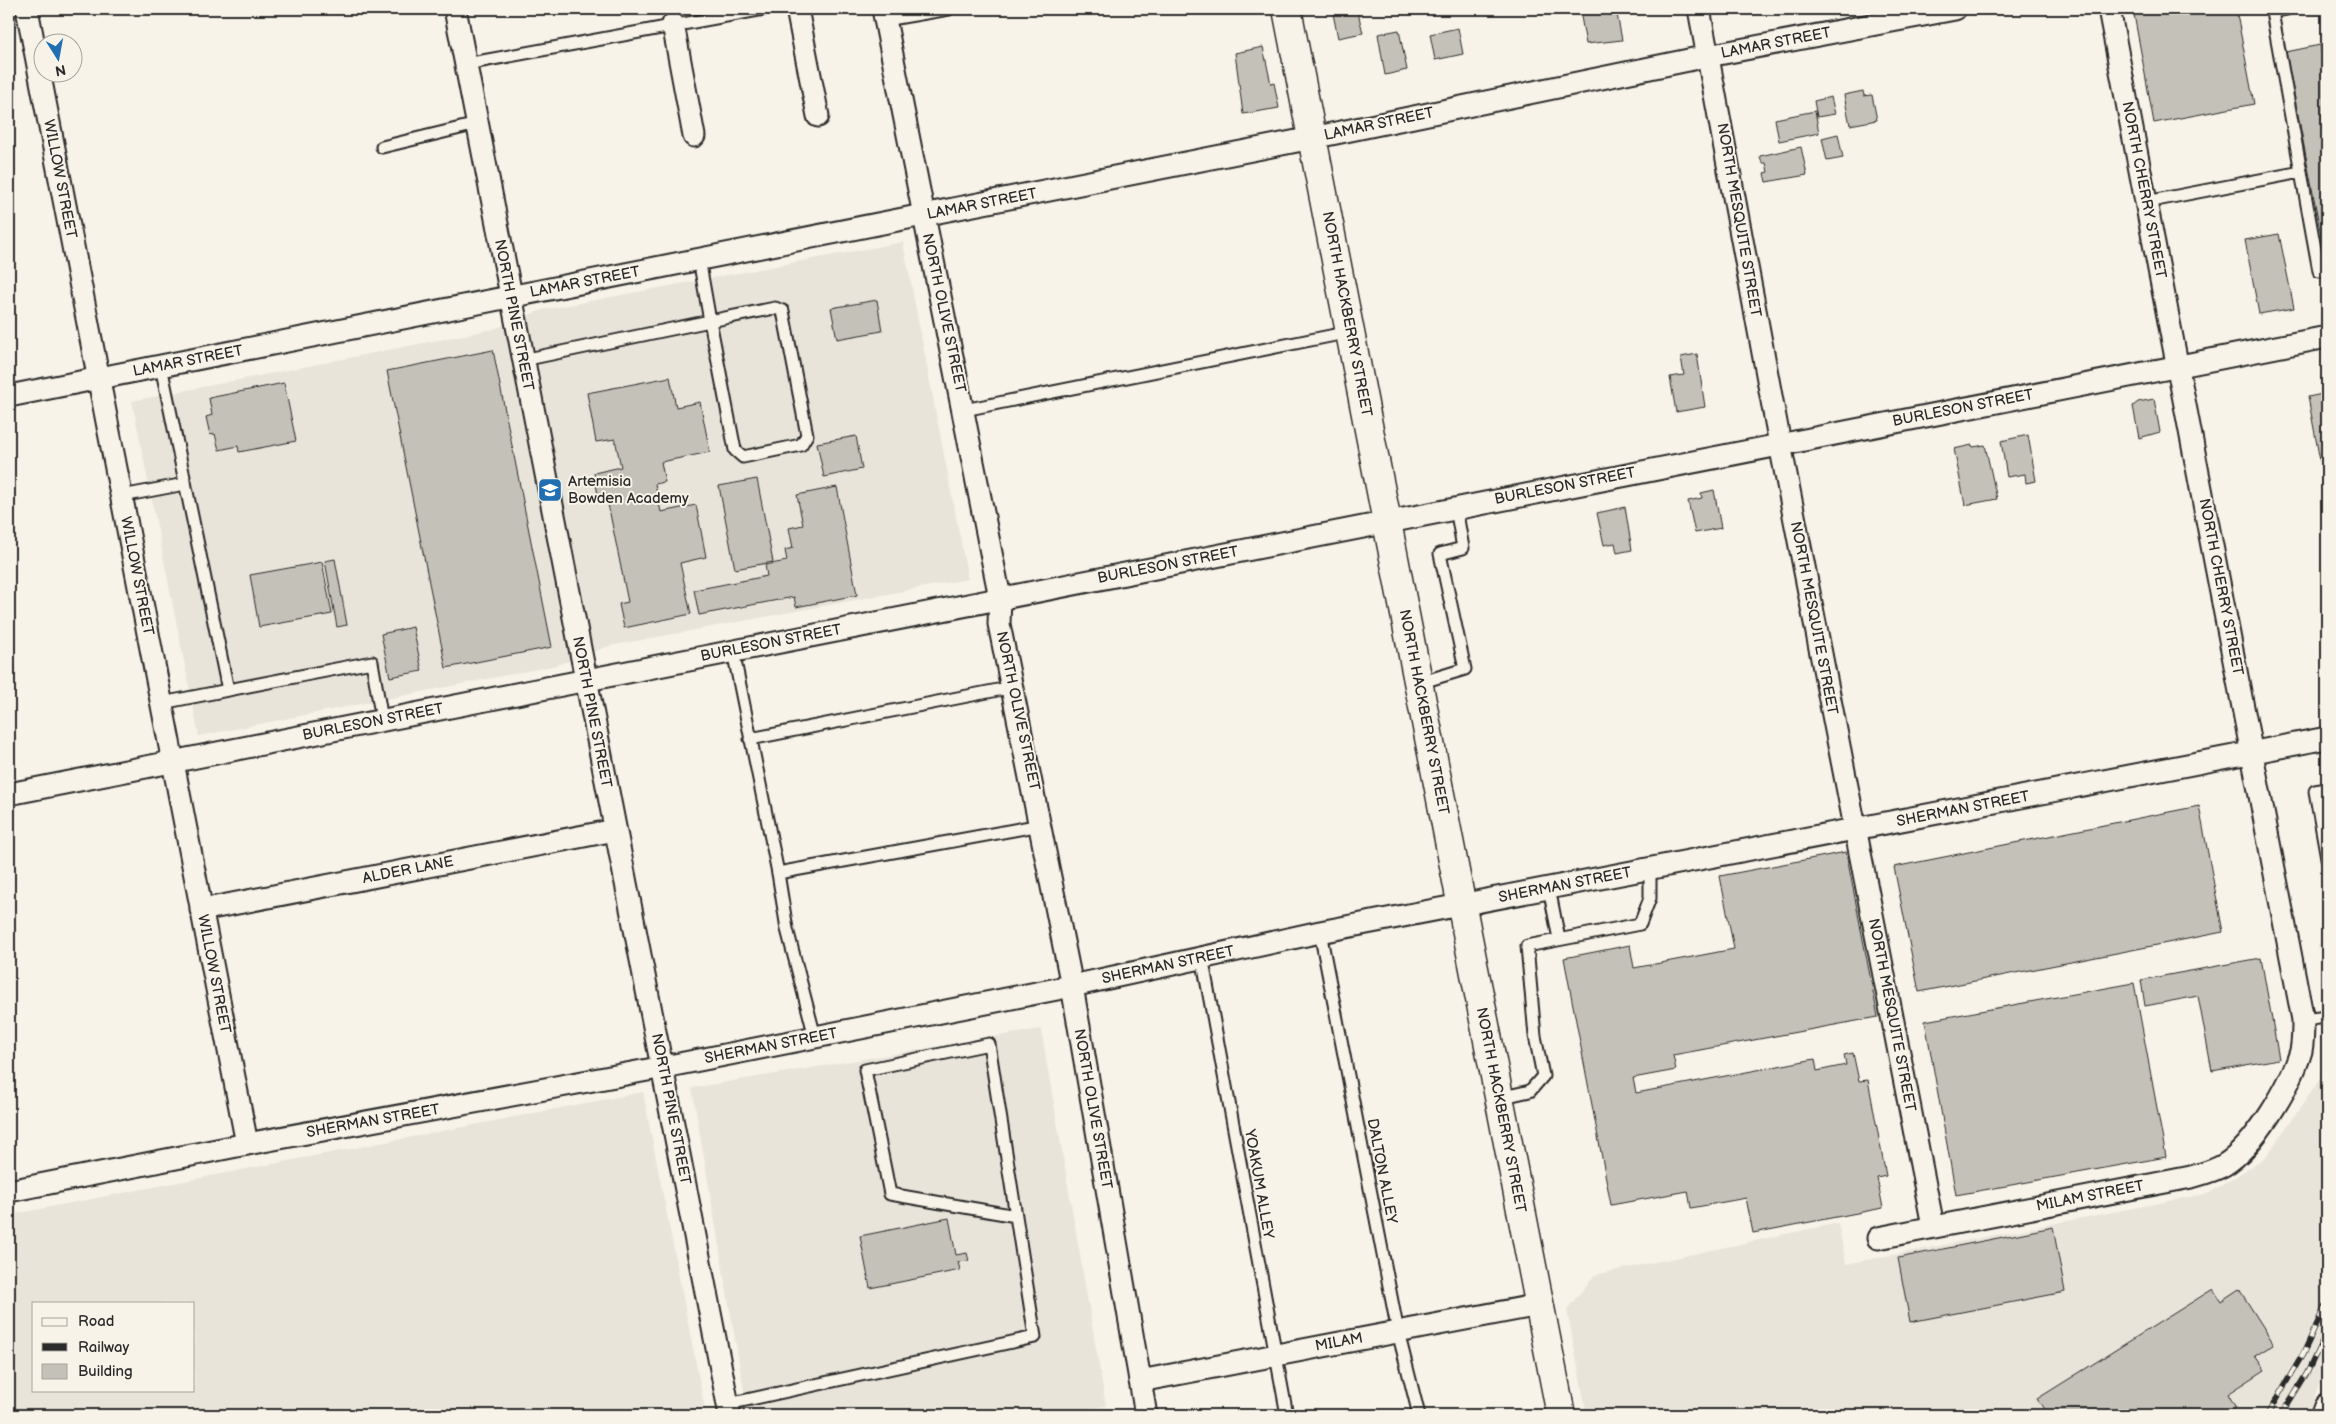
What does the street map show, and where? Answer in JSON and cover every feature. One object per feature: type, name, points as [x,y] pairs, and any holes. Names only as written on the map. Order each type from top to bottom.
[{"type":"main road","name":"NORTH HACKBERRY STREET","points":[[1287,9],[1561,1415]]},
{"type":"street","name":"WILLOW STREET","points":[[27,9],[247,1144]]},
{"type":"street","name":"NORTH PINE STREET","points":[[455,9],[615,830],[664,1068],[729,1410]]},
{"type":"street","points":[[797,9],[818,116]]},
{"type":"street","name":"NORTH MESQUITE STREET","points":[[1699,9],[1780,444],[1933,1226]]},
{"type":"street","name":"LAMAR STREET","points":[[9,396],[1312,138],[1708,56],[1955,9]]},
{"type":"street","name":"NORTH CHERRY STREET","points":[[2109,9],[2303,1020],[2302,1049],[2290,1081],[2242,1152]]},
{"type":"street","name":"NORTH OLIVE STREET","points":[[884,15],[1000,598],[1000,624],[1072,986],[1146,1415]]},
{"type":"street","points":[[673,24],[694,136]]},
{"type":"street","name":"BURLESON STREET","points":[[9,794],[2327,337]]},
{"type":"street","name":"SHERMAN STREET","points":[[9,1192],[247,1144],[664,1068],[1072,986],[1320,932],[1461,904],[2253,754],[2327,738]]},
{"type":"street","name":"ALDER LANE","points":[[202,910],[615,830]]},
{"type":"street","name":"MILAM STREET","points":[[1878,1238],[2191,1177],[2223,1166],[2242,1152]]},
{"type":"street","name":"MILAM","points":[[1140,1381],[1539,1305]]},
{"type":"street","points":[[2324,1415],[2327,1407]]},
{"type":"lane","points":[[466,64],[673,24],[764,9]]},
{"type":"lane","points":[[884,15],[949,9]]},
{"type":"lane","points":[[2287,9],[2272,12],[2319,271],[2327,270]]},
{"type":"lane","points":[[382,147],[477,124]]},
{"type":"lane","points":[[2146,202],[2301,172]]},
{"type":"lane","points":[[523,360],[710,321],[775,308],[783,311],[807,435],[801,444],[742,457],[735,450],[710,321],[699,259]]},
{"type":"lane","points":[[964,410],[1350,332]]},
{"type":"lane","points":[[161,366],[228,690]]},
{"type":"lane","points":[[122,496],[185,484]]},
{"type":"lane","points":[[1418,683],[1442,678],[1465,669],[1440,554],[1463,548],[1456,508]]},
{"type":"lane","points":[[733,651],[778,873],[787,929],[815,1037]]},
{"type":"lane","points":[[162,703],[372,662],[382,720]]},
{"type":"lane","points":[[750,739],[1013,687]]},
{"type":"lane","points":[[2327,789],[2316,791],[2327,858]]},
{"type":"lane","points":[[778,873],[1041,825]]},
{"type":"lane","points":[[1499,1098],[1530,1090],[1543,1076],[1536,1036],[1526,946],[1640,924],[1650,898],[1650,869]]},
{"type":"lane","points":[[1549,888],[1559,939]]},
{"type":"lane","name":"DALTON ALLEY","points":[[1320,932],[1398,1332],[1419,1415]]},
{"type":"lane","name":"YOAKUM ALLEY","points":[[1202,957],[1274,1354],[1287,1415]]},
{"type":"lane","points":[[2303,1020],[2327,1017]]},
{"type":"lane","points":[[729,1410],[1035,1337],[989,1044],[865,1070],[890,1194],[1016,1216]]},
{"type":"shaded area","name":"Artemisia Bowden Academy","points":[[903,242],[968,579],[609,646],[557,665],[199,736],[132,401],[494,329],[542,310]]},
{"type":"shaded area","points":[[2327,939],[2327,1005],[2318,944]]},
{"type":"shaded area","points":[[1041,1029],[1106,1406],[1050,1415],[748,1415],[692,1088]]},
{"type":"shaded area","points":[[2327,1052],[2327,1365],[2307,1415],[1587,1415],[1567,1309],[1595,1275],[1838,1223],[1846,1264],[2210,1193],[2266,1157],[2320,1079]]},
{"type":"shaded area","points":[[643,1092],[706,1415],[9,1415],[9,1215]]},
{"type":"building","points":[[1332,9],[1357,9],[1363,33],[1338,38]]},
{"type":"building","points":[[1616,9],[1622,40],[1586,44],[1580,11]]},
{"type":"building","points":[[2133,9],[2236,9],[2254,104],[2154,123]]},
{"type":"building","points":[[1458,28],[1463,54],[1435,60],[1430,34]]},
{"type":"building","points":[[1399,30],[1407,70],[1385,75],[1378,34]]},
{"type":"building","points":[[2320,45],[2327,85],[2327,255],[2325,256],[2286,52]]},
{"type":"building","points":[[1263,47],[1271,84],[1274,83],[1279,108],[1243,114],[1235,53]]},
{"type":"building","points":[[1863,91],[1864,96],[1872,95],[1877,120],[1850,125],[1844,95]]},
{"type":"building","points":[[1831,97],[1835,114],[1817,117],[1814,101]]},
{"type":"building","points":[[1815,111],[1819,133],[1779,141],[1775,119]]},
{"type":"building","points":[[1838,134],[1843,158],[1827,161],[1822,138]]},
{"type":"building","points":[[1801,147],[1807,175],[1766,182],[1764,173],[1768,172],[1766,163],[1762,163],[1760,156]]},
{"type":"building","points":[[2279,234],[2294,308],[2259,314],[2245,240]]},
{"type":"building","points":[[877,300],[882,331],[837,339],[831,308]]},
{"type":"building","points":[[493,350],[552,647],[446,668],[387,371]]},
{"type":"building","points":[[1697,354],[1705,407],[1676,412],[1670,377],[1684,375],[1681,357]]},
{"type":"building","points":[[670,377],[676,407],[700,402],[710,452],[661,462],[665,482],[655,484],[661,512],[696,505],[706,557],[680,563],[691,614],[624,628],[619,604],[628,602],[606,494],[598,495],[594,473],[621,467],[615,439],[596,442],[587,393]]},
{"type":"building","points":[[284,383],[296,441],[239,452],[238,446],[219,450],[215,434],[210,435],[206,417],[212,415],[209,398]]},
{"type":"building","points":[[2327,393],[2327,498],[2308,397]]},
{"type":"building","points":[[2154,399],[2160,432],[2139,438],[2133,406],[2138,402]]},
{"type":"building","points":[[2028,435],[2036,481],[2026,483],[2025,474],[2007,477],[2001,441]]},
{"type":"building","points":[[856,436],[862,469],[824,477],[817,443]]},
{"type":"building","points":[[1972,445],[1973,447],[1985,445],[1997,499],[1965,505],[1954,449]]},
{"type":"building","points":[[757,479],[773,562],[735,569],[719,486]]},
{"type":"building","points":[[837,487],[857,595],[796,607],[794,597],[699,615],[694,590],[767,576],[765,565],[787,561],[785,550],[793,548],[789,528],[803,525],[797,495]]},
{"type":"building","points":[[1714,490],[1721,528],[1695,533],[1688,501],[1702,498],[1701,493]]},
{"type":"building","points":[[1625,507],[1632,550],[1617,553],[1615,543],[1604,545],[1597,513]]},
{"type":"building","points":[[335,559],[347,625],[337,627],[325,561]]},
{"type":"building","points":[[322,562],[332,614],[259,627],[250,575]]},
{"type":"building","points":[[413,627],[422,671],[390,677],[381,634]]},
{"type":"building","points":[[2199,806],[2223,932],[1919,992],[1894,867]]},
{"type":"building","points":[[1846,852],[1878,1017],[1673,1055],[1676,1070],[1633,1078],[1636,1093],[1815,1059],[1817,1071],[1846,1065],[1844,1055],[1853,1053],[1859,1081],[1868,1080],[1886,1176],[1877,1178],[1883,1208],[1753,1233],[1746,1198],[1691,1208],[1688,1191],[1611,1205],[1564,958],[1630,945],[1634,968],[1734,949],[1720,876]]},
{"type":"building","points":[[2261,958],[2279,1059],[2212,1071],[2198,996],[2145,1006],[2141,980]]},
{"type":"building","points":[[2134,983],[2166,1157],[1956,1195],[1925,1021]]},
{"type":"building","points":[[949,1218],[956,1255],[967,1253],[969,1261],[958,1262],[960,1270],[870,1288],[860,1236]]},
{"type":"building","points":[[2053,1227],[2065,1292],[1910,1322],[1898,1258]]},
{"type":"building","points":[[2213,1289],[2221,1301],[2239,1289],[2274,1344],[2255,1356],[2265,1370],[2228,1394],[2236,1408],[2225,1415],[2048,1415],[2037,1399]]},
{"type":"railway","points":[[2267,1415],[2303,1354],[2327,1302]]},
{"type":"railway","points":[[2281,1415],[2307,1373],[2327,1331]]},
{"type":"place","name":"Artemisia Bowden Academy","points":[[550,490]]}]
